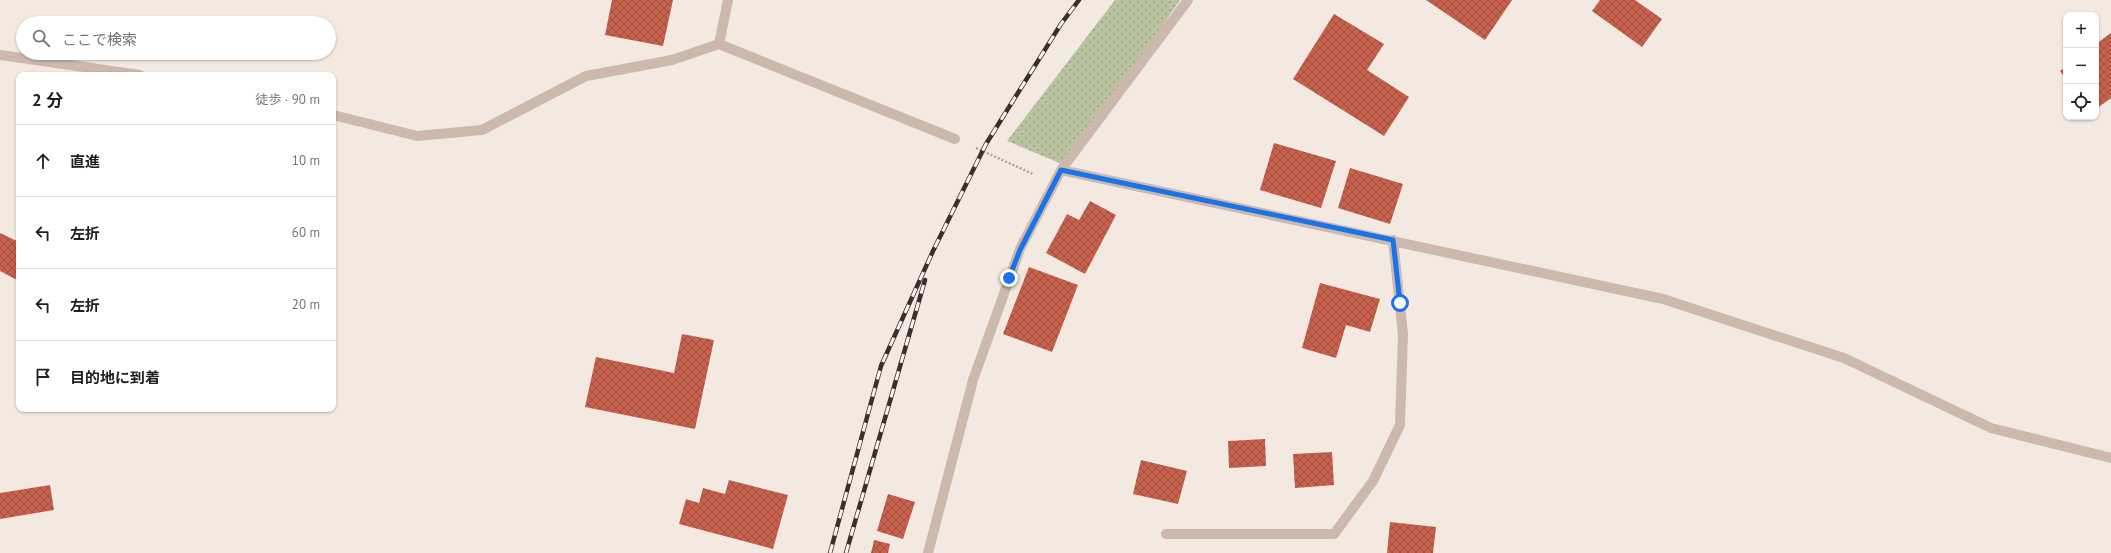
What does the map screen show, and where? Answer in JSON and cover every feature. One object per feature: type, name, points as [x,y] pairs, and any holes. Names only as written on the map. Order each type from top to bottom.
[{"type":"street","points":[[719,44],[728,0]]},
{"type":"street","points":[[928,553],[973,380],[1020,250],[1061,170],[1188,0]]},
{"type":"street","points":[[336,116],[417,136],[482,130],[586,76],[672,60],[719,44],[955,139]]},
{"type":"street","points":[[0,55],[16,57]]},
{"type":"street","points":[[35,60],[119,72]]},
{"type":"street","points":[[1061,170],[1393,240],[1663,300],[1844,358],[1991,428],[2111,458]]},
{"type":"street","points":[[1166,534],[1334,534],[1373,481],[1400,425],[1403,334],[1393,240]]},
{"type":"path","points":[[955,139],[1054,184]]},
{"type":"green space","points":[[1115,0],[1180,0],[1144,53],[1062,164],[1007,141]]},
{"type":"building","points":[[612,0],[673,0],[663,46],[605,35]]},
{"type":"building","points":[[1426,0],[1512,0],[1485,40]]},
{"type":"building","points":[[1600,0],[1635,0],[1662,19],[1642,47],[1592,11]]},
{"type":"building","points":[[1334,14],[1384,44],[1367,70],[1409,97],[1384,136],[1293,79]]},
{"type":"building","points":[[2111,33],[2111,98],[2099,107],[2099,48],[2099,42]]},
{"type":"building","points":[[1274,143],[1336,161],[1321,208],[1260,190]]},
{"type":"building","points":[[1350,168],[1403,184],[1390,224],[1338,208]]},
{"type":"building","points":[[1090,201],[1116,215],[1085,274],[1046,253],[1067,214],[1079,220]]},
{"type":"building","points":[[0,233],[16,241],[16,279],[0,271]]},
{"type":"building","points":[[1029,267],[1078,285],[1052,352],[1003,334]]},
{"type":"building","points":[[1320,283],[1380,299],[1370,332],[1346,325],[1336,358],[1302,348]]},
{"type":"building","points":[[682,334],[714,340],[695,429],[585,407],[596,357],[674,373]]},
{"type":"building","points":[[1265,439],[1266,466],[1229,468],[1228,441]]},
{"type":"building","points":[[1332,452],[1334,485],[1295,488],[1293,454]]},
{"type":"building","points":[[1141,460],[1187,471],[1178,504],[1133,494]]},
{"type":"building","points":[[729,480],[788,495],[773,549],[679,524],[686,499],[699,503],[703,488],[725,494]]},
{"type":"building","points":[[50,485],[54,510],[0,519],[0,493]]},
{"type":"building","points":[[888,494],[915,502],[903,539],[877,531]]},
{"type":"building","points":[[1390,522],[1436,527],[1433,553],[1387,553]]},
{"type":"building","points":[[874,540],[890,544],[888,553],[871,553]]},
{"type":"railway","points":[[830,553],[881,366],[933,251],[986,144],[1061,24],[1079,0]]},
{"type":"railway","points":[[846,553],[925,280]]},
{"type":"route","points":[[1009,278],[1020,250],[1061,170],[1393,240],[1400,303]]}]
